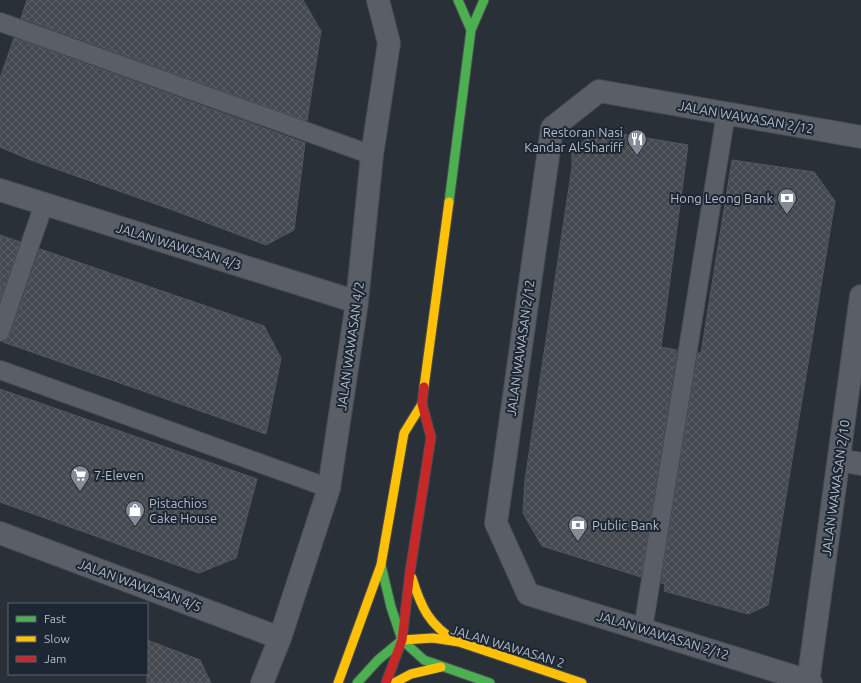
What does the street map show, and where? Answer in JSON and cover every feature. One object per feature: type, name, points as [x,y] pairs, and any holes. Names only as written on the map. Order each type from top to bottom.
[{"type":"street","name":"JALAN WAWASAN 4/2","points":[[262,683],[280,638],[329,488],[357,302],[372,155],[389,43],[378,0]]},
{"type":"street","points":[[458,0],[471,30]]},
{"type":"street","points":[[386,683],[402,640],[410,572],[431,437],[422,404],[471,30],[484,0]]},
{"type":"street","name":"JALAN WAWASAN 2/12","points":[[809,682],[528,594],[496,523],[552,128],[599,91],[861,137]]},
{"type":"street","name":"JALAN WAWASAN 4/3","points":[[0,190],[357,302]]},
{"type":"street","name":"JALAN WAWASAN 2/10","points":[[809,682],[861,296]]},
{"type":"street","points":[[338,683],[381,565],[404,433],[422,404]]},
{"type":"street","points":[[839,460],[861,464]]},
{"type":"street","name":"JALAN WAWASAN 4/5","points":[[0,533],[280,638]]},
{"type":"street","points":[[381,565],[391,607],[402,640],[424,660],[490,683]]},
{"type":"street","points":[[410,572],[420,602],[427,616],[437,628],[459,642]]},
{"type":"street","name":"JALAN WAWASAN 2","points":[[402,640],[433,638],[459,642],[582,683]]},
{"type":"street","points":[[357,683],[364,673],[381,656],[402,640]]},
{"type":"street","points":[[394,683],[400,678],[419,671],[441,667]]},
{"type":"lane","points":[[0,22],[372,155]]},
{"type":"lane","points":[[643,629],[726,113]]},
{"type":"lane","points":[[0,332],[44,204]]},
{"type":"lane","points":[[0,370],[329,488]]},
{"type":"building","points":[[27,0],[303,0],[321,31],[307,121],[21,18]]},
{"type":"building","points":[[14,38],[305,143],[294,230],[266,245],[170,209],[28,159],[0,147],[0,78]]},
{"type":"building","points":[[598,130],[688,145],[661,347],[677,350],[641,577],[542,546],[523,513],[525,480],[572,167],[572,150]]},
{"type":"building","points":[[732,160],[814,172],[835,201],[768,605],[748,614],[664,591],[665,584],[661,583],[698,353],[701,353]]},
{"type":"building","points":[[0,235],[20,242],[0,300]]},
{"type":"building","points":[[40,249],[264,326],[281,358],[266,434],[3,342],[7,340],[10,335]]},
{"type":"building","points":[[0,389],[257,479],[236,558],[199,573],[0,502]]},
{"type":"building","points":[[148,640],[200,660],[211,683],[147,683]]},
{"type":"traffic: fast","points":[[458,0],[471,30]]},
{"type":"traffic: fast","points":[[449,202],[471,30],[484,0]]},
{"type":"traffic: fast","points":[[381,565],[391,607],[402,640],[424,660],[490,683]]},
{"type":"traffic: fast","points":[[357,683],[378,660],[402,640]]},
{"type":"traffic: slow","points":[[424,387],[449,202]]},
{"type":"traffic: slow","points":[[338,683],[381,565],[404,433],[422,404]]},
{"type":"traffic: slow","points":[[412,578],[419,598],[427,614],[439,628],[456,641]]},
{"type":"traffic: slow","points":[[402,640],[433,638],[459,642],[582,683]]},
{"type":"traffic: slow","points":[[394,683],[411,674],[441,667]]},
{"type":"traffic: jam","points":[[386,683],[402,640],[410,572],[431,437],[422,404],[424,387]]},
{"type":"place","name":"Restoran Nasi Kandar Al-Shariff","points":[[637,156]]},
{"type":"place","name":"Hong Leong Bank","points":[[787,215]]},
{"type":"place","name":"7-Eleven","points":[[80,492]]},
{"type":"place","name":"Pistachios Cake House","points":[[135,527]]},
{"type":"place","name":"Public Bank","points":[[578,542]]}]
